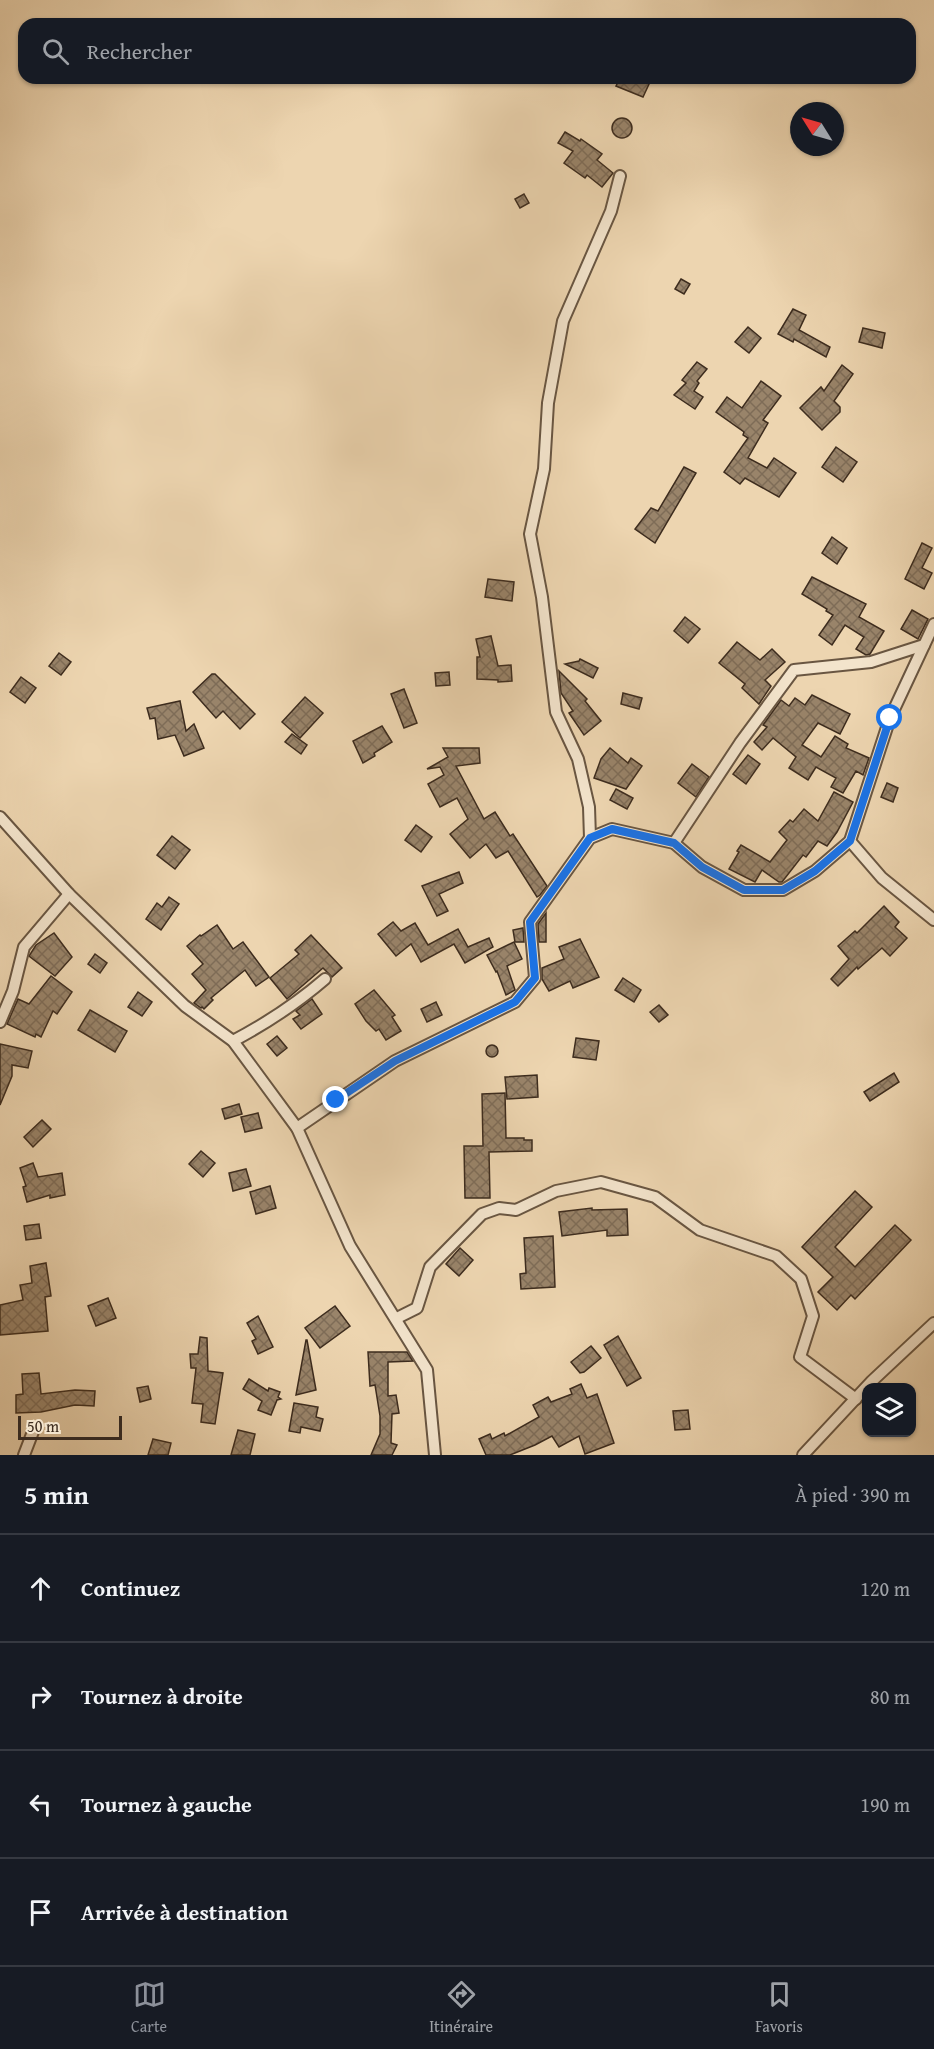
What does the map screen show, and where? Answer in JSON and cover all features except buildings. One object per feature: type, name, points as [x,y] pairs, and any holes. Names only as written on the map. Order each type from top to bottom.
[{"type":"street","points":[[590,838],[589,807],[578,759],[556,712],[542,597],[530,534],[544,469],[548,404],[563,321],[612,211],[621,176]]},
{"type":"street","points":[[297,1128],[395,1061],[515,1002],[535,978],[530,922],[590,838],[612,829],[674,843],[702,867],[744,890],[783,890],[815,871],[850,841],[890,718],[934,624]]},
{"type":"street","points":[[674,843],[740,743],[794,670],[871,663],[924,645]]},
{"type":"street","points":[[0,817],[69,894],[185,1006],[233,1041],[297,1128],[350,1246],[427,1370],[435,1455]]},
{"type":"street","points":[[850,841],[882,878],[934,920]]},
{"type":"street","points":[[0,1022],[13,991],[24,946],[69,894]]},
{"type":"street","points":[[233,1041],[267,1023],[297,1003],[325,979]]},
{"type":"street","points":[[396,1318],[417,1308],[430,1267],[482,1214],[499,1208],[516,1210],[556,1191],[601,1182],[655,1197],[699,1230],[776,1256],[801,1279],[813,1316],[800,1357],[856,1399]]},
{"type":"street","points":[[803,1455],[856,1399],[934,1323]]},
{"type":"street","points":[[24,1455],[34,1429]]},
{"type":"route","points":[[336,1100],[395,1061],[515,1002],[535,978],[530,922],[590,838],[612,829],[674,843],[702,867],[744,890],[783,890],[815,871],[850,841],[890,718]]}]
